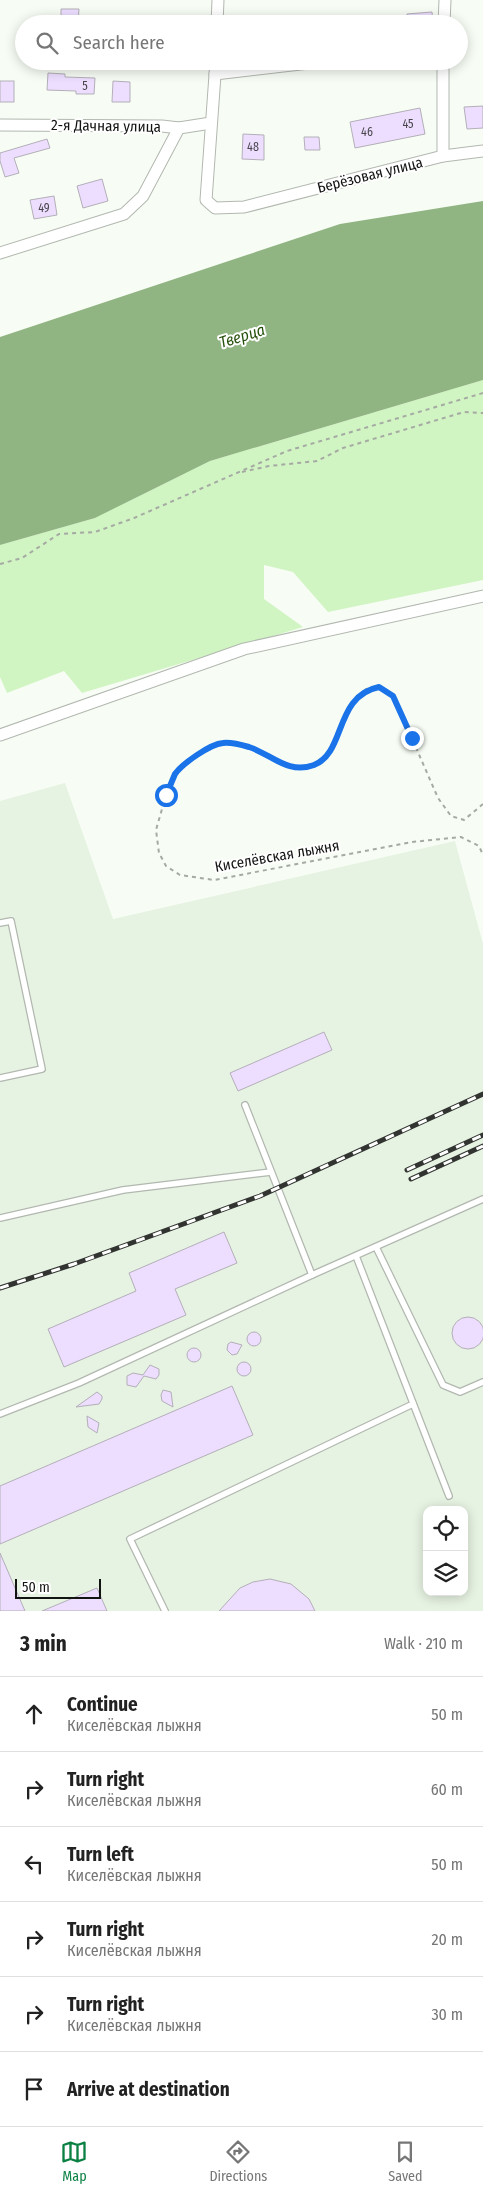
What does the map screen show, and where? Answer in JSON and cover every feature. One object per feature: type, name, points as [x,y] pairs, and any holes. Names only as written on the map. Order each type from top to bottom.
[{"type":"street","points":[[217,15],[218,0]]},
{"type":"street","points":[[444,15],[445,0]]},
{"type":"street","points":[[211,123],[216,70]]},
{"type":"street","points":[[216,74],[250,70]]},
{"type":"street","name":"Берёзовая улица","points":[[211,123],[206,200],[215,208],[244,207],[443,156],[444,70]]},
{"type":"street","name":"2-я Дачная улица","points":[[0,125],[162,126],[179,128],[211,123]]},
{"type":"street","points":[[0,253],[124,214],[143,196],[179,128]]},
{"type":"street","points":[[443,156],[483,151]]},
{"type":"street","points":[[0,734],[244,648],[483,596]]},
{"type":"lane","points":[[0,923],[11,921],[42,1069],[0,1078]]},
{"type":"lane","points":[[245,1105],[312,1276]]},
{"type":"lane","points":[[0,1218],[123,1190],[271,1172]]},
{"type":"lane","points":[[0,1414],[79,1383],[483,1199]]},
{"type":"lane","points":[[376,1247],[443,1384],[460,1392],[483,1382]]},
{"type":"lane","points":[[356,1256],[449,1496]]},
{"type":"lane","points":[[165,1611],[130,1539],[413,1404]]},
{"type":"path","points":[[0,564],[22,558],[59,534],[95,532],[134,518],[287,451],[483,393]]},
{"type":"path","points":[[237,473],[269,466],[317,461],[343,448],[464,412],[483,413]]},
{"type":"path","name":"Киселёвская лыжня","points":[[483,804],[464,820],[451,816],[438,798],[393,696],[379,687],[366,689],[351,704],[329,752],[314,765],[297,767],[280,764],[249,747],[222,743],[197,754],[176,773],[166,795],[156,830],[159,853],[166,866],[180,875],[214,880],[412,842],[437,839],[461,837],[479,846],[483,855]]},
{"type":"shaded area","points":[[483,380],[483,580],[328,612],[293,572],[264,565],[264,599],[303,627],[82,693],[64,671],[7,693],[0,677],[0,545],[95,518],[210,461]]},
{"type":"shaded area","points":[[65,783],[113,919],[455,841],[483,944],[483,1611],[0,1611],[0,801]]},
{"type":"water","name":"Тверца","points":[[483,201],[483,380],[210,461],[95,518],[0,545],[0,337],[340,224]]},
{"type":"building","points":[[61,9],[79,9],[79,15],[61,15]]},
{"type":"building","points":[[432,12],[432,15],[407,15]]},
{"type":"building","points":[[48,73],[65,74],[65,77],[95,78],[94,94],[76,94],[76,91],[47,90]]},
{"type":"building","points":[[0,81],[14,81],[14,102],[0,102]]},
{"type":"building","points":[[113,81],[130,82],[130,102],[112,102]]},
{"type":"building","points":[[483,106],[483,128],[467,129],[464,107]]},
{"type":"building","points":[[420,108],[425,134],[355,148],[350,122]]},
{"type":"building","points":[[243,134],[264,135],[264,160],[242,159]]},
{"type":"building","points":[[304,137],[319,137],[320,150],[305,150]]},
{"type":"building","points":[[47,139],[50,148],[14,158],[19,173],[5,177],[0,161],[0,153]]},
{"type":"building","points":[[102,179],[108,201],[83,208],[77,186]]},
{"type":"building","points":[[54,196],[57,215],[34,219],[30,200]]},
{"type":"building","points":[[324,1032],[332,1050],[238,1091],[230,1073]]},
{"type":"building","points":[[224,1232],[237,1263],[175,1289],[186,1315],[64,1367],[48,1329],[136,1291],[129,1273]]},
{"type":"building","points":[[468,1317],[474,1318],[479,1322],[483,1327],[483,1339],[479,1344],[474,1348],[468,1349],[462,1348],[457,1344],[453,1339],[452,1333],[453,1327],[457,1322],[462,1318]]},
{"type":"building","points":[[254,1332],[259,1334],[261,1339],[259,1344],[254,1346],[249,1344],[247,1339],[249,1334]]},
{"type":"building","points":[[231,1342],[242,1345],[237,1354],[232,1355],[227,1350],[228,1344]]},
{"type":"building","points":[[191,1348],[197,1348],[201,1355],[197,1362],[191,1362],[187,1358],[187,1352]]},
{"type":"building","points":[[244,1362],[249,1364],[251,1369],[249,1374],[244,1376],[239,1374],[237,1369],[239,1364]]},
{"type":"building","points":[[150,1365],[159,1369],[159,1375],[156,1379],[144,1376],[136,1387],[127,1385],[127,1376],[133,1373],[143,1375]]},
{"type":"building","points":[[232,1386],[253,1435],[0,1544],[0,1486]]},
{"type":"building","points":[[163,1390],[171,1392],[173,1407],[162,1401],[161,1395]]},
{"type":"building","points":[[97,1392],[102,1396],[99,1404],[76,1407]]},
{"type":"building","points":[[87,1416],[99,1423],[97,1433],[88,1427]]},
{"type":"building","points":[[0,1553],[25,1611],[0,1611]]},
{"type":"building","points":[[270,1579],[291,1584],[309,1599],[315,1611],[219,1611],[240,1588],[253,1582]]},
{"type":"building","points":[[97,1588],[107,1611],[42,1611]]},
{"type":"railway","points":[[0,1288],[74,1264],[260,1196],[483,1094]]},
{"type":"railway","points":[[407,1170],[483,1135]]},
{"type":"railway","points":[[411,1179],[483,1146]]},
{"type":"route","points":[[166,795],[176,773],[197,754],[222,743],[249,747],[280,764],[297,767],[314,765],[329,752],[351,704],[366,689],[379,687],[393,696],[412,738]]}]
